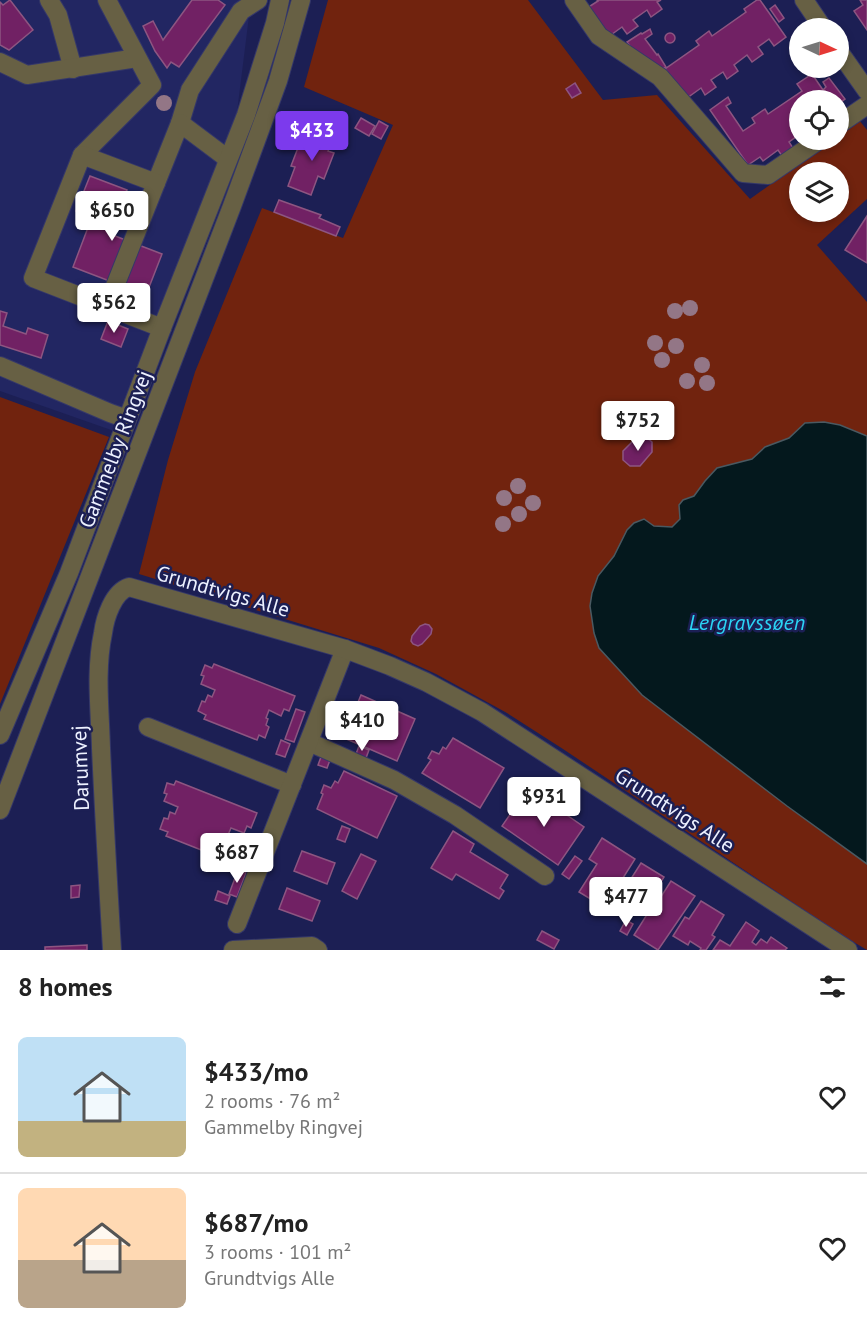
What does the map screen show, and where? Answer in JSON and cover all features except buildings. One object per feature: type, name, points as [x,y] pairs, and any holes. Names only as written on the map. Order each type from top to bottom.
[{"type":"street","points":[[49,0],[58,15],[74,69]]},
{"type":"street","points":[[107,0],[152,85],[82,155],[33,278],[162,328]]},
{"type":"street","points":[[107,306],[180,123],[190,90],[241,11],[258,0]]},
{"type":"street","name":"Gammelby Ringvej","points":[[0,735],[69,573],[246,116],[280,0]]},
{"type":"street","name":"Gammelby Ringvej","points":[[0,810],[232,206],[278,81],[301,0]]},
{"type":"street","points":[[574,0],[599,36],[660,77],[743,173],[768,175],[804,150]]},
{"type":"street","points":[[804,0],[816,18]]},
{"type":"street","points":[[0,62],[27,75],[137,58]]},
{"type":"street","points":[[849,66],[867,91]]},
{"type":"street","points":[[849,117],[867,105]]},
{"type":"street","points":[[180,123],[228,159]]},
{"type":"street","points":[[82,155],[156,183]]},
{"type":"street","points":[[0,366],[127,419]]},
{"type":"street","name":"Grundtvigs Alle","points":[[123,589],[129,587],[159,595],[345,650],[426,682],[482,712],[848,950]]},
{"type":"street","name":"Darumvej","points":[[112,950],[103,801],[99,672],[103,633],[112,602],[123,589]]},
{"type":"street","points":[[237,924],[345,650]]},
{"type":"street","points":[[148,728],[292,785]]},
{"type":"street","points":[[309,742],[394,780],[455,815],[545,876]]},
{"type":"street","points":[[233,950],[312,946],[318,950]]},
{"type":"shaded area","points":[[0,0],[251,0],[236,120],[114,431],[0,391]]},
{"type":"shaded area","points":[[328,0],[528,0],[603,100],[657,95],[750,199],[789,171],[789,222],[842,222],[817,245],[867,302],[867,950],[507,713],[436,674],[379,648],[139,574],[168,460],[195,372],[262,208],[343,238],[393,125],[304,87]]},
{"type":"shaded area","points":[[859,120],[867,130],[867,199],[849,216],[849,162],[802,162],[819,150],[849,150],[849,128]]},
{"type":"shaded area","points":[[0,397],[109,437],[0,704]]},
{"type":"water","name":"Lergravssøen","points":[[824,422],[840,425],[867,436],[867,864],[642,695],[599,648],[590,606],[598,576],[614,556],[627,530],[634,523],[644,519],[654,526],[672,527],[680,519],[679,505],[683,500],[694,496],[717,468],[752,459],[765,447],[789,438],[805,423]]}]
